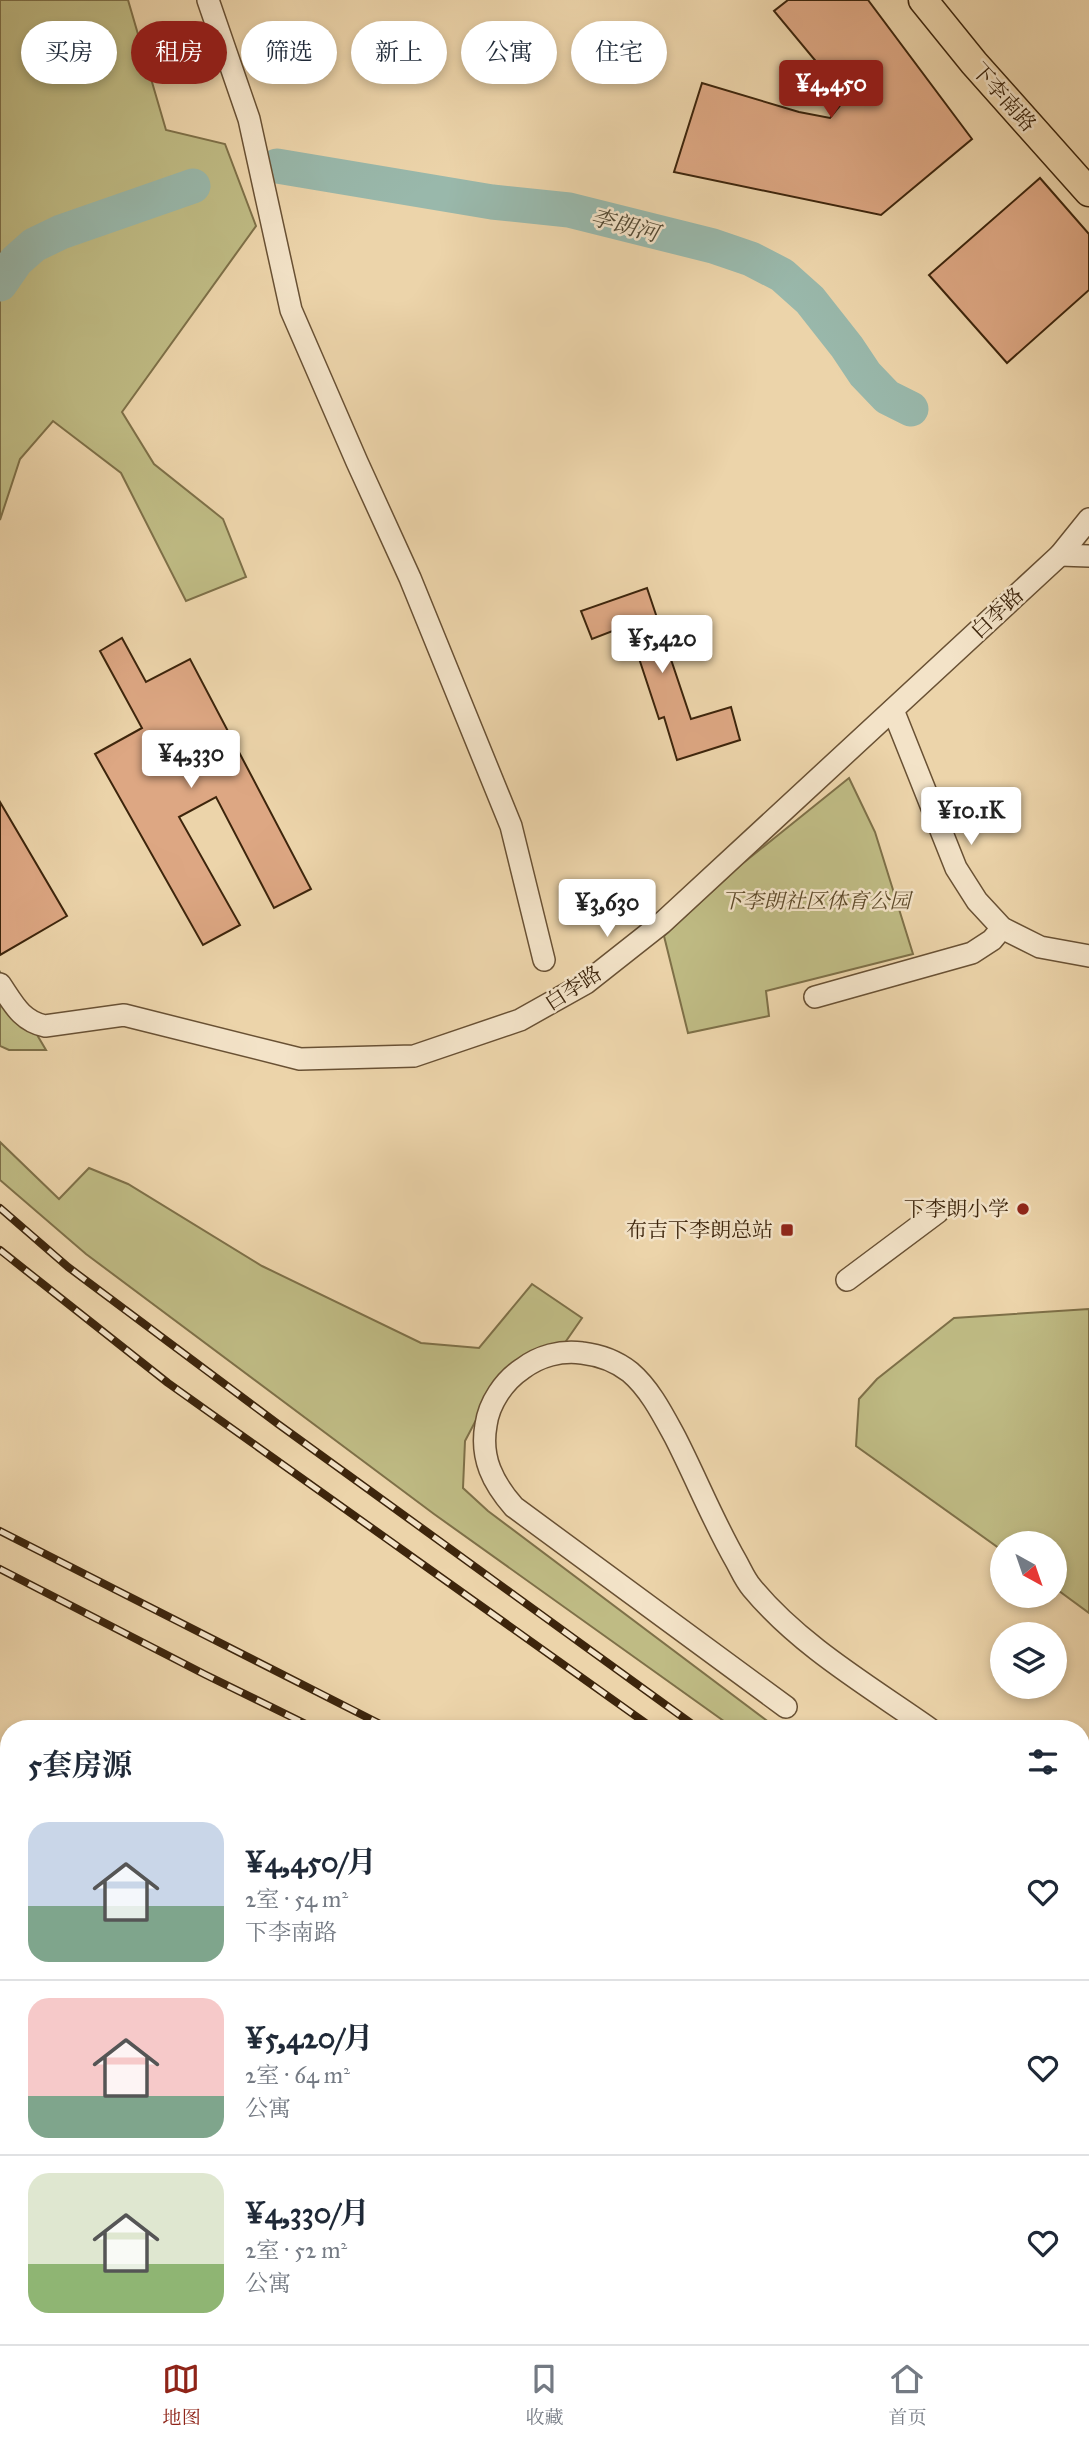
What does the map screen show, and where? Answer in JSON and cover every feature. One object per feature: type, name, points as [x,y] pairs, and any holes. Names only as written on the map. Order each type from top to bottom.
[{"type":"main road","name":"下李南路","points":[[923,0],[974,63],[1089,192]]},
{"type":"street","points":[[208,0],[249,119],[292,310],[410,578],[511,826],[544,960]]},
{"type":"street","name":"白李路","points":[[0,984],[21,1016],[32,1023],[45,1026],[124,1015],[300,1059],[414,1056],[520,1020],[586,983],[662,923],[1060,555],[1089,519]]},
{"type":"street","points":[[1060,555],[1089,556]]},
{"type":"street","points":[[893,710],[956,868],[977,901],[1002,928],[1040,947],[1089,956]]},
{"type":"street","points":[[816,997],[972,953],[992,940],[1002,928]]},
{"type":"street","points":[[847,1280],[938,1212]]},
{"type":"street","points":[[786,1707],[514,1507],[497,1488],[488,1467],[484,1443],[486,1423],[493,1403],[504,1385],[520,1370],[556,1353],[574,1352],[615,1362],[631,1373],[662,1413],[701,1488],[727,1546],[750,1586],[779,1618],[831,1659],[917,1720]]},
{"type":"green space","points":[[0,0],[128,0],[134,21],[131,21],[131,84],[153,84],[166,130],[225,144],[256,226],[122,412],[154,464],[223,519],[246,577],[186,601],[121,473],[53,421],[20,459],[0,520]]},
{"type":"green space","name":"下李朗社区体育公园","points":[[849,778],[875,832],[913,954],[766,991],[769,1016],[688,1033],[664,936],[742,864]]},
{"type":"green space","points":[[0,972],[46,1050],[9,1050],[0,1046]]},
{"type":"green space","points":[[0,1142],[59,1199],[89,1168],[128,1184],[262,1266],[421,1343],[479,1348],[532,1284],[582,1318],[564,1344],[496,1382],[465,1441],[463,1488],[488,1511],[766,1720],[722,1720],[434,1514],[86,1254],[0,1180]]},
{"type":"green space","points":[[1089,1309],[1089,1613],[1068,1598],[1068,1531],[990,1531],[990,1542],[856,1446],[859,1399],[877,1379],[954,1318]]},
{"type":"building","points":[[788,0],[868,0],[972,139],[881,215],[674,172],[702,83],[799,112],[830,118],[842,103],[834,83],[774,11]]},
{"type":"building","points":[[1040,178],[1089,234],[1089,290],[1007,363],[929,275]]},
{"type":"building","points":[[647,588],[691,719],[731,707],[740,740],[677,760],[664,717],[659,719],[628,625],[592,639],[581,611]]},
{"type":"building","points":[[122,638],[146,682],[190,659],[311,889],[274,908],[216,797],[179,817],[240,925],[203,945],[95,754],[142,728],[100,651]]},
{"type":"building","points":[[0,802],[67,916],[0,955]]},
{"type":"waterway","name":"李朗河","points":[[277,166],[492,202],[569,210],[713,246],[751,259],[782,275],[810,300],[865,374],[887,397],[911,409]]},
{"type":"waterway","name":"李朗河","points":[[0,284],[16,261],[34,245],[61,232],[193,186]]},
{"type":"railway","points":[[0,1208],[68,1267],[278,1424],[687,1720]]},
{"type":"railway","points":[[0,1250],[168,1383],[641,1720]]},
{"type":"railway","points":[[0,1531],[372,1720]]},
{"type":"railway","points":[[0,1569],[298,1720]]},
{"type":"place","name":"下李朗小学","points":[[1023,1209]]},
{"type":"place","name":"布吉下李朗总站","points":[[787,1230]]}]
